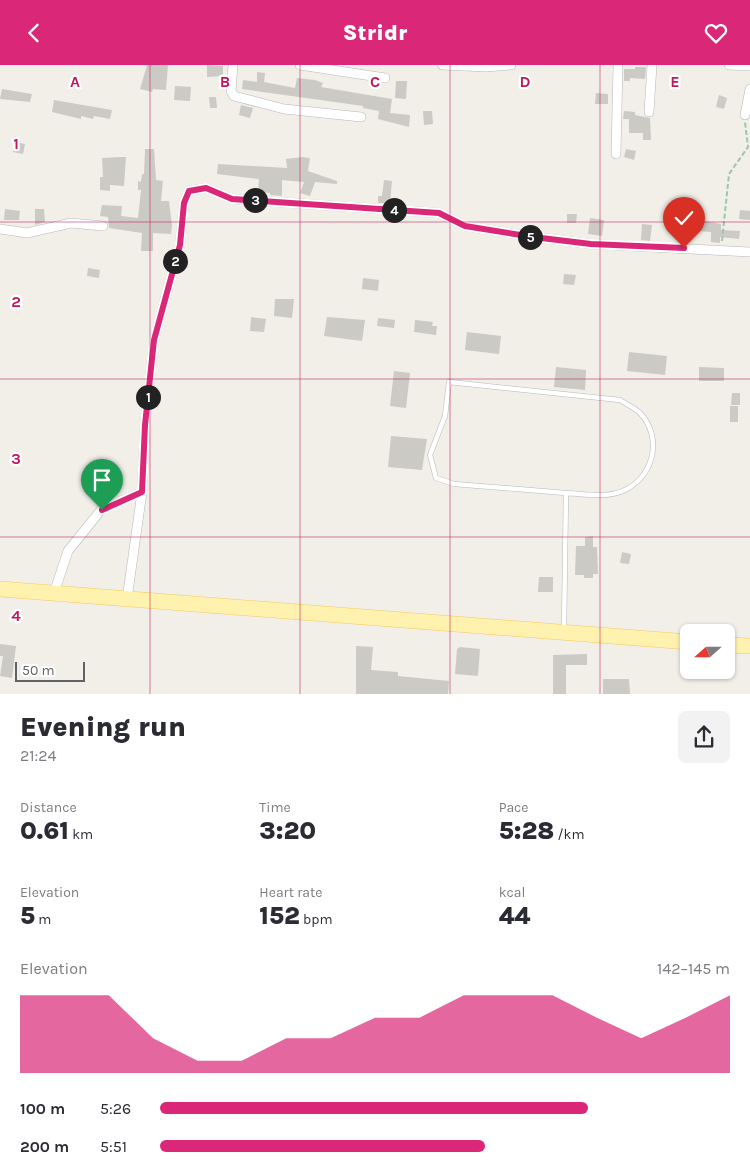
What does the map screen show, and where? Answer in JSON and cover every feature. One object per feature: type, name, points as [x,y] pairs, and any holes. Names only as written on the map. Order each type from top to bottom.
[{"type":"main road","points":[[0,589],[680,641]]},
{"type":"main road","points":[[735,646],[750,647]]},
{"type":"street","points":[[233,65],[232,91],[234,95],[284,109],[361,117]]},
{"type":"street","points":[[300,65],[385,78]]},
{"type":"street","points":[[442,65],[479,67],[511,65]]},
{"type":"street","points":[[616,155],[618,65]]},
{"type":"street","points":[[649,112],[652,65]]},
{"type":"street","points":[[729,65],[750,67]]},
{"type":"street","points":[[745,115],[750,89]]},
{"type":"street","points":[[126,599],[142,492],[145,425],[154,340],[180,245],[184,203],[189,191],[206,188],[232,199],[439,213],[465,226],[543,239],[750,252]]},
{"type":"street","points":[[0,229],[27,233],[72,223],[103,226]]},
{"type":"street","points":[[54,593],[68,551],[102,510],[142,492]]},
{"type":"lane","points":[[449,382],[620,401],[640,412],[651,431],[654,453],[647,473],[627,489],[606,495],[566,493],[454,484],[436,478],[430,455],[445,416],[449,382]]},
{"type":"lane","points":[[564,633],[566,493]]},
{"type":"path","points":[[721,251],[729,174],[749,147],[745,115]]},
{"type":"building","points":[[147,65],[168,65],[166,90],[153,89],[152,92],[140,89]]},
{"type":"building","points":[[207,65],[223,66],[223,76],[207,77]]},
{"type":"building","points":[[635,67],[646,67],[645,79],[630,78],[630,81],[624,81],[624,69],[635,69]]},
{"type":"building","points":[[257,72],[265,73],[264,82],[295,88],[297,78],[315,80],[323,83],[321,87],[392,99],[390,113],[410,115],[409,127],[378,119],[379,111],[363,108],[363,106],[242,89],[243,80],[257,82]]},
{"type":"building","points":[[396,81],[407,81],[406,99],[395,98]]},
{"type":"building","points":[[175,86],[191,87],[190,101],[174,100]]},
{"type":"building","points":[[2,89],[32,94],[30,102],[0,99]]},
{"type":"building","points":[[596,93],[608,94],[608,104],[595,104]]},
{"type":"building","points":[[719,95],[727,98],[724,109],[716,107]]},
{"type":"building","points":[[209,97],[216,97],[217,108],[210,108]]},
{"type":"building","points":[[54,100],[112,110],[110,119],[94,116],[93,119],[81,116],[81,119],[52,112]]},
{"type":"building","points":[[241,105],[253,108],[250,118],[239,115]]},
{"type":"building","points":[[423,111],[432,111],[433,124],[424,125]]},
{"type":"building","points":[[624,111],[635,112],[635,115],[650,118],[651,140],[643,140],[643,133],[629,133],[629,119],[623,119]]},
{"type":"building","points":[[15,142],[25,144],[23,154],[13,152]]},
{"type":"building","points":[[145,149],[154,149],[156,180],[163,181],[161,201],[169,201],[172,226],[171,234],[153,233],[153,251],[141,251],[142,233],[109,228],[108,217],[100,216],[102,205],[122,206],[121,216],[138,218],[141,190],[138,190],[138,181],[141,182],[142,174],[144,174]]},
{"type":"building","points":[[626,149],[636,151],[634,160],[624,157]]},
{"type":"building","points":[[126,157],[124,186],[110,185],[110,191],[100,190],[100,177],[103,177],[102,158]]},
{"type":"building","points":[[310,158],[308,171],[337,181],[337,184],[315,182],[310,196],[300,193],[304,182],[282,180],[282,196],[270,195],[270,193],[258,192],[259,179],[217,174],[218,164],[287,168],[286,159]]},
{"type":"building","points":[[384,180],[392,181],[390,203],[378,203],[378,196],[382,196]]},
{"type":"building","points":[[5,209],[20,211],[19,220],[4,220]]},
{"type":"building","points":[[35,209],[44,209],[45,222],[35,225]]},
{"type":"building","points":[[740,210],[750,211],[750,220],[739,219]]},
{"type":"building","points":[[567,214],[577,214],[576,223],[567,223]]},
{"type":"building","points":[[590,218],[604,220],[602,236],[588,234]]},
{"type":"building","points":[[699,220],[721,224],[721,230],[740,231],[739,239],[720,237],[720,243],[711,242],[711,232],[698,231]]},
{"type":"building","points":[[642,224],[652,225],[650,241],[641,240]]},
{"type":"building","points":[[679,230],[689,230],[689,240],[678,239]]},
{"type":"building","points":[[88,268],[100,270],[99,278],[87,276]]},
{"type":"building","points":[[564,274],[576,275],[574,285],[563,284]]},
{"type":"building","points":[[363,278],[379,280],[378,291],[362,289]]},
{"type":"building","points":[[275,299],[294,299],[292,318],[274,316]]},
{"type":"building","points":[[251,317],[266,319],[264,332],[250,331]]},
{"type":"building","points":[[327,317],[365,320],[362,341],[324,336]]},
{"type":"building","points":[[378,318],[395,320],[394,328],[377,326]]},
{"type":"building","points":[[415,320],[433,322],[432,326],[437,326],[436,335],[414,332]]},
{"type":"building","points":[[467,332],[501,336],[499,354],[465,350]]},
{"type":"building","points":[[629,352],[667,356],[665,375],[627,371]]},
{"type":"building","points":[[556,367],[586,370],[585,390],[554,387]]},
{"type":"building","points":[[699,367],[724,368],[724,381],[699,381]]},
{"type":"building","points":[[394,371],[410,373],[406,408],[390,406]]},
{"type":"building","points":[[732,393],[740,393],[740,405],[731,405]]},
{"type":"building","points":[[730,406],[738,406],[738,422],[730,422]]},
{"type":"building","points":[[391,436],[427,439],[422,470],[388,467]]},
{"type":"building","points":[[593,536],[593,547],[597,547],[598,574],[593,574],[593,578],[575,575],[576,546],[585,546],[585,537]]},
{"type":"building","points":[[622,552],[631,554],[629,564],[620,563]]},
{"type":"building","points":[[539,577],[553,577],[553,592],[538,592]]},
{"type":"building","points":[[0,644],[16,646],[12,678],[0,676],[3,656],[0,656]]},
{"type":"building","points":[[356,646],[373,647],[371,670],[398,672],[398,676],[449,681],[448,694],[356,694]]},
{"type":"building","points":[[460,647],[480,649],[478,676],[455,674],[457,649]]},
{"type":"building","points":[[587,654],[587,665],[566,665],[566,694],[553,694],[553,655]]},
{"type":"building","points":[[603,679],[629,679],[630,694],[603,694]]},
{"type":"route","points":[[102,510],[142,492],[145,425],[154,340],[180,245],[184,203],[189,191],[206,188],[232,199],[439,213],[465,226],[533,237],[591,244],[684,248]]}]
